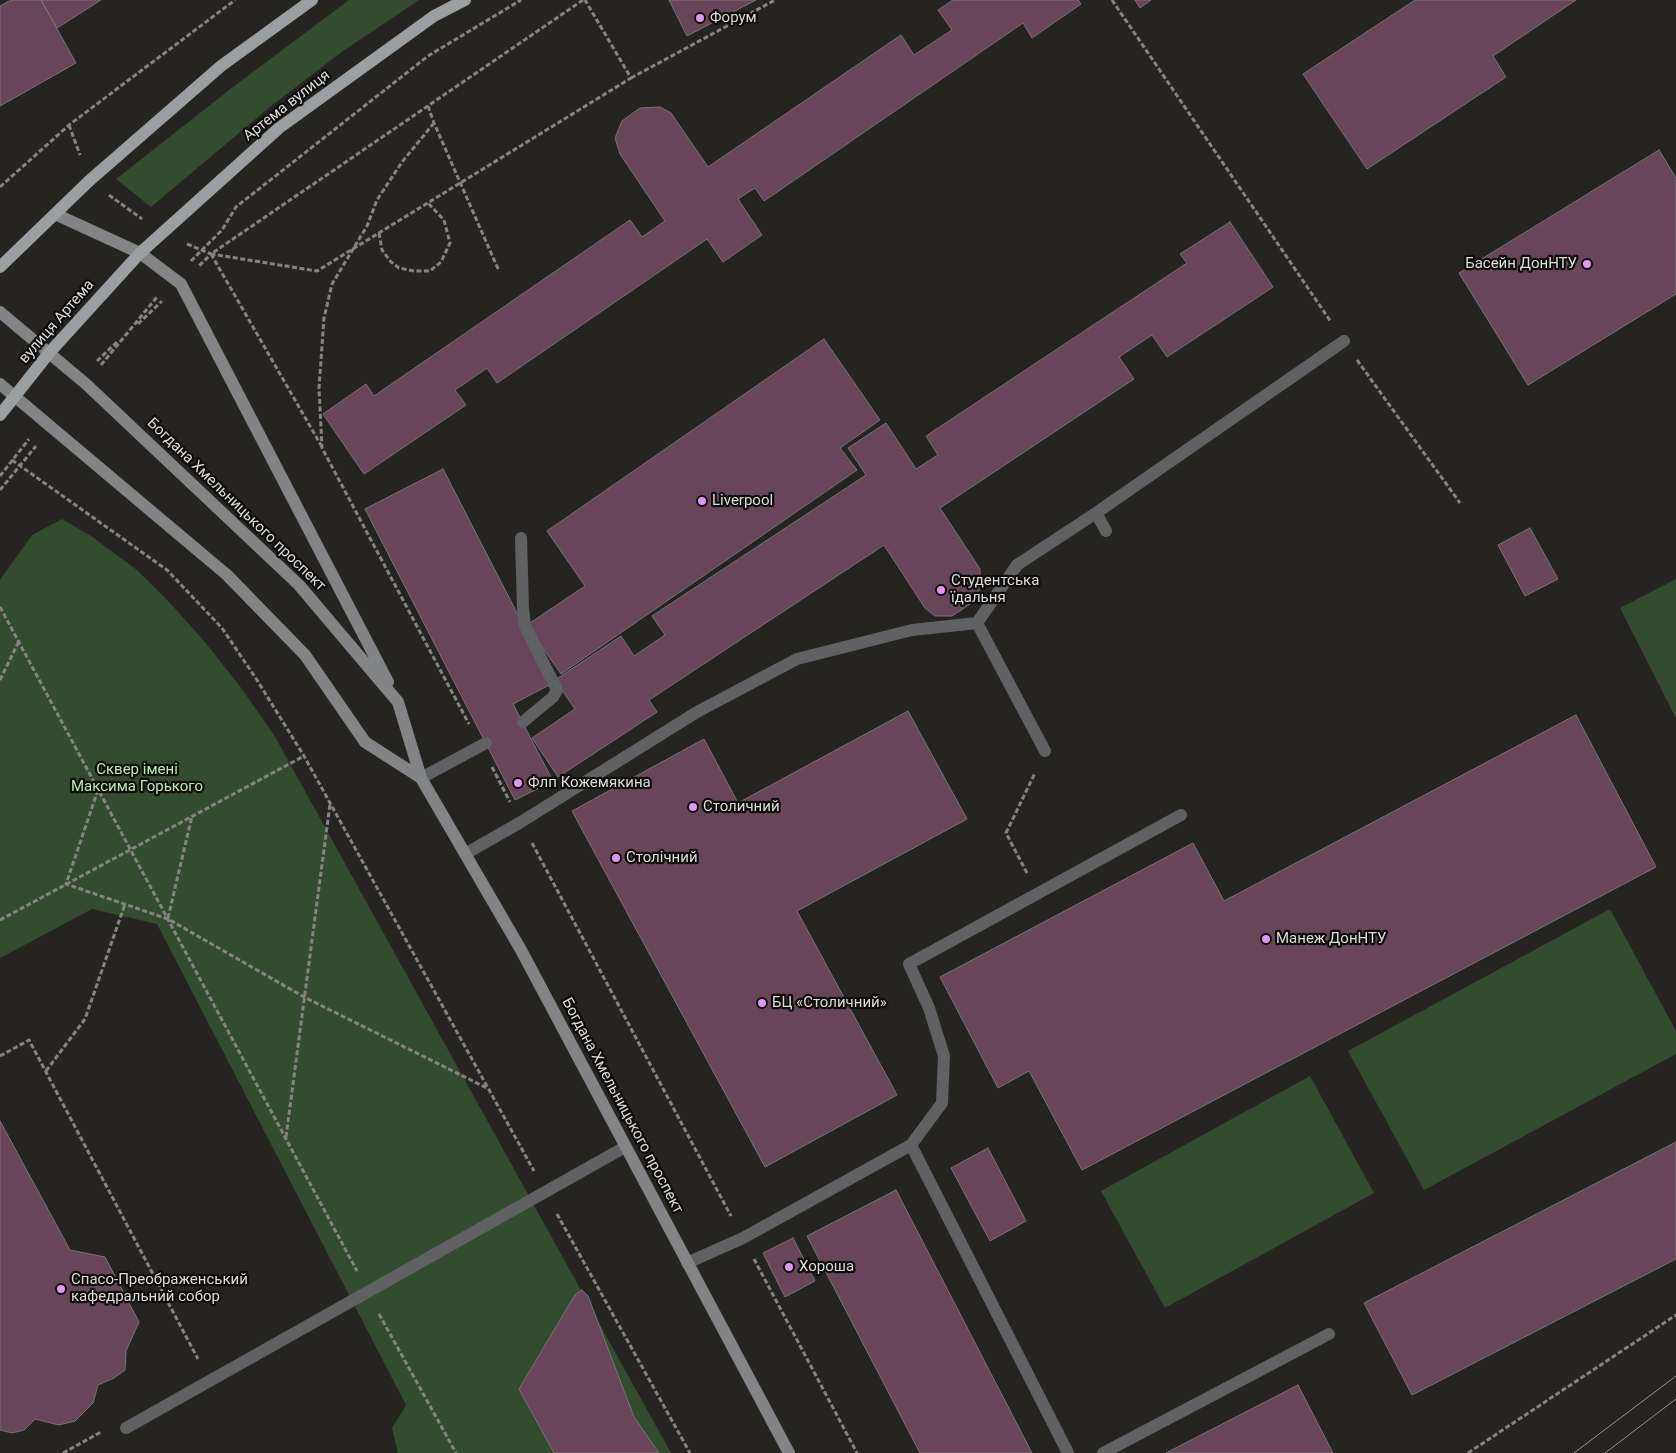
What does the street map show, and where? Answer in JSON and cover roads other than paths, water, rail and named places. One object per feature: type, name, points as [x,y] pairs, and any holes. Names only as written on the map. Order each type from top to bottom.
[{"type":"main road","points":[[0,268],[90,180],[221,66],[312,0]]},
{"type":"main road","name":"Артема вулиця","points":[[140,253],[279,128],[434,16],[465,0]]},
{"type":"main road","points":[[54,214],[140,253],[177,281],[398,702]]},
{"type":"main road","name":"вулиця Артема","points":[[0,415],[49,353],[140,253]]},
{"type":"main road","name":"Богдана Хмельницького проспект","points":[[0,312],[86,384],[299,585],[398,702],[421,778],[521,950],[789,1453]]},
{"type":"main road","name":"Богдана Хмельницького проспект","points":[[0,384],[226,575],[305,655],[365,742],[421,778]]},
{"type":"lane","points":[[465,854],[697,712],[797,659],[912,630],[976,623],[1017,565],[1096,513],[1344,341]]},
{"type":"lane","points":[[1096,513],[1106,531]]},
{"type":"lane","points":[[521,538],[525,626],[557,690],[553,697],[523,722]]},
{"type":"lane","points":[[976,623],[1045,751]]},
{"type":"lane","points":[[421,778],[486,743]]},
{"type":"lane","points":[[687,1263],[743,1238],[911,1145],[942,1103],[944,1056],[929,1008],[909,964],[1180,815]]},
{"type":"lane","points":[[911,1145],[1068,1453]]},
{"type":"lane","points":[[126,1428],[625,1147]]},
{"type":"lane","points":[[1103,1453],[1329,1334]]},
{"type":"tram line","points":[[1574,1453],[1676,1376]]},
{"type":"tram line","points":[[1605,1453],[1676,1399]]},
{"type":"place","name":"Форум","points":[[700,18]]},
{"type":"place","name":"Басейн ДонНТУ","points":[[1587,264]]},
{"type":"place","name":"Liverpool","points":[[702,501]]},
{"type":"place","name":"Студентська їдальня","points":[[941,590]]},
{"type":"place","name":"Флп Кожемякина","points":[[518,783]]},
{"type":"place","name":"Столичний","points":[[693,807]]},
{"type":"place","name":"Столічний","points":[[616,858]]},
{"type":"place","name":"Манеж ДонНТУ","points":[[1266,939]]},
{"type":"place","name":"БЦ «Столичний»","points":[[762,1003]]},
{"type":"place","name":"Хороша","points":[[789,1267]]},
{"type":"place","name":"Спасо-Преображенський кафедральний собор","points":[[61,1289]]},
{"type":"park label","name":"Сквер імені Максима Горького","points":[[137,778]]}]
